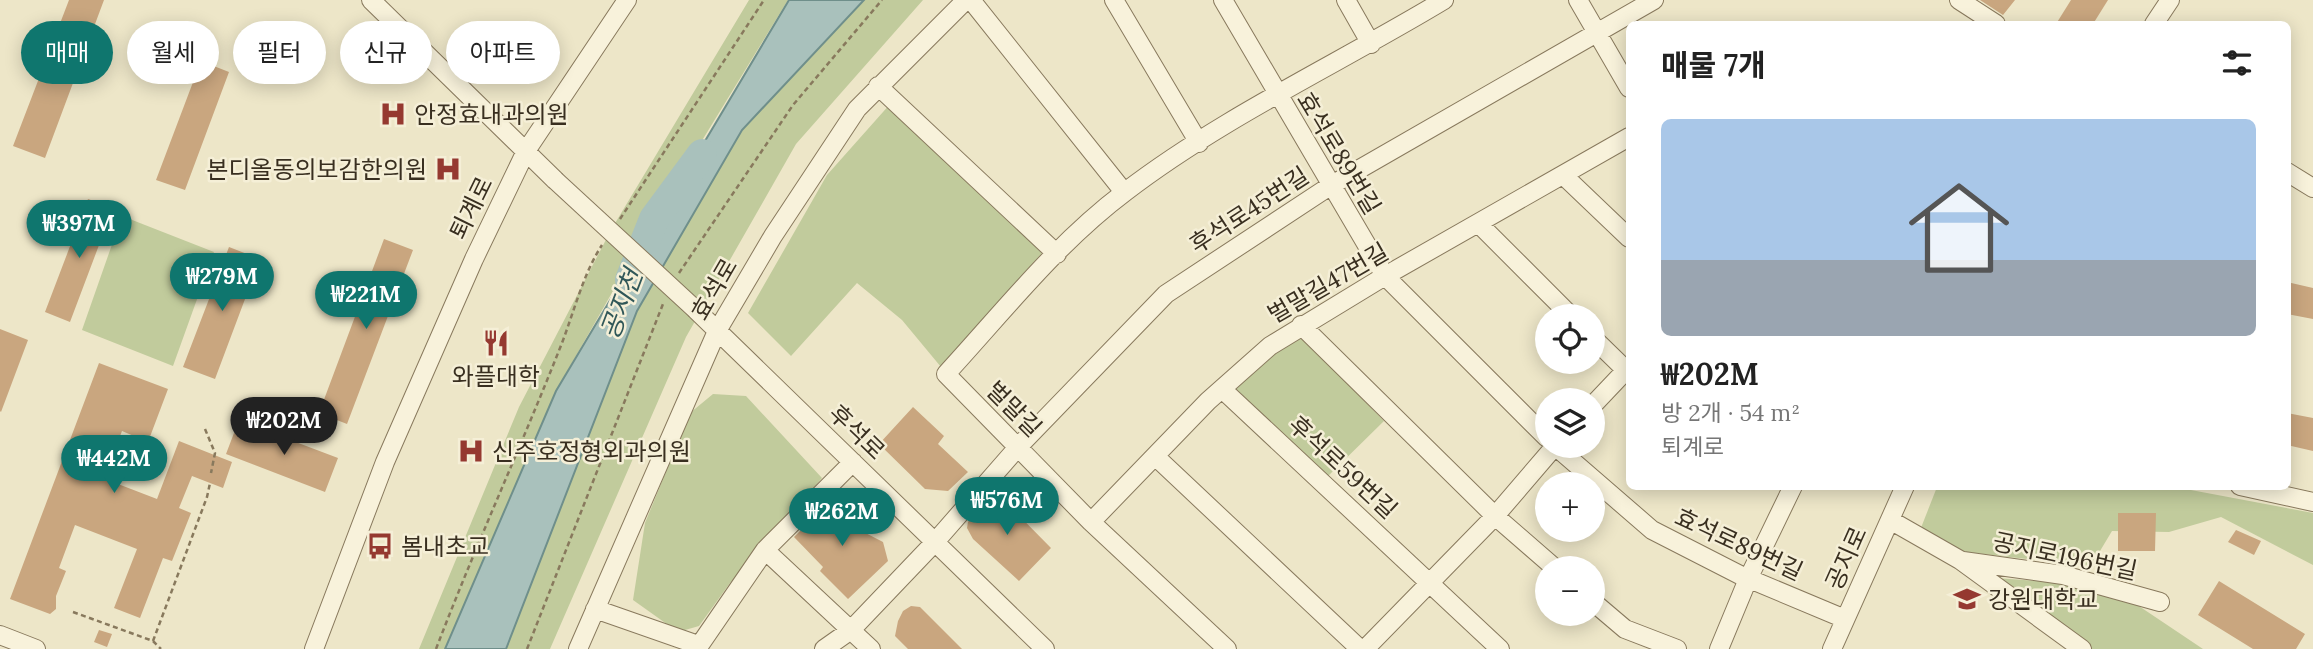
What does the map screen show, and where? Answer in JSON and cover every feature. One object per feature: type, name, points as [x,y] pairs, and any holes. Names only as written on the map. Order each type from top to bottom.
[{"type":"street","points":[[370,0],[526,151]]},
{"type":"street","name":"퇴계로","points":[[314,649],[385,462],[474,259],[526,151],[627,0]]},
{"type":"street","name":"효석로","points":[[578,649],[717,331],[774,236],[857,109],[966,0]]},
{"type":"street","points":[[971,0],[1124,192]]},
{"type":"street","points":[[1114,0],[1199,143]]},
{"type":"street","name":"효석로89번길","points":[[1223,0],[1385,276],[1535,426]]},
{"type":"street","points":[[1346,0],[1371,44]]},
{"type":"street","name":"벌말길","points":[[1227,649],[1091,522],[946,374],[1057,254],[1124,192],[1277,96],[1444,0]]},
{"type":"street","points":[[1578,0],[1626,83]]},
{"type":"street","name":"후석로45번길","points":[[824,649],[851,629],[935,542],[1018,447],[1166,294],[1330,186],[1654,0]]},
{"type":"street","points":[[1959,0],[1991,21]]},
{"type":"street","points":[[2156,21],[2170,0]]},
{"type":"street","points":[[878,86],[1057,254]]},
{"type":"street","name":"벌말길47번길","points":[[1091,522],[1222,389],[1270,346],[1385,276],[1626,139]]},
{"type":"street","name":"후석로","points":[[526,151],[696,310],[1045,649]]},
{"type":"street","points":[[1563,174],[1626,235]]},
{"type":"street","points":[[2291,174],[2313,188]]},
{"type":"street","points":[[1478,223],[1559,304]]},
{"type":"street","points":[[1301,325],[1495,516],[1541,556]]},
{"type":"street","points":[[1605,349],[1626,368]]},
{"type":"street","points":[[1605,393],[1626,372]]},
{"type":"street","name":"후석로59번길","points":[[1222,389],[1500,649]]},
{"type":"street","points":[[1156,457],[1362,649],[1495,516],[1545,458]]},
{"type":"street","name":"효석로89번길","points":[[1569,458],[1652,530],[1748,579],[1845,619]]},
{"type":"street","points":[[595,609],[697,647],[765,550],[853,462]]},
{"type":"street","points":[[1719,649],[1788,490]]},
{"type":"street","name":"공지로","points":[[1832,649],[1903,490]]},
{"type":"street","points":[[2258,490],[2313,502]]},
{"type":"street","name":"공지로196번길","points":[[1890,520],[1960,560],[2082,649]]},
{"type":"street","points":[[765,550],[871,649]]},
{"type":"street","name":"공지로196번길","points":[[1960,560],[2063,575],[2160,602]]},
{"type":"street","points":[[1605,612],[1625,629],[1676,649]]},
{"type":"street","points":[[0,635],[36,649]]},
{"type":"path","points":[[613,229],[764,0]]},
{"type":"path","points":[[436,649],[482,530],[560,348],[592,261],[606,239]]},
{"type":"path","points":[[205,429],[215,453],[211,473]]},
{"type":"path","points":[[153,641],[207,498],[210,482]]},
{"type":"path","points":[[73,611],[153,641],[161,649]]},
{"type":"green space","points":[[749,0],[788,0],[654,219],[556,391],[445,649],[419,649],[519,407],[611,230]]},
{"type":"green space","points":[[864,0],[923,0],[796,144],[686,337],[550,649],[506,649],[637,311],[742,130]]},
{"type":"green space","points":[[891,103],[1042,253],[941,367],[902,320],[857,283],[791,356],[748,313],[827,175]]},
{"type":"green space","points":[[122,216],[214,252],[173,366],[82,330]]},
{"type":"green space","points":[[1299,334],[1384,421],[1326,478],[1234,391],[1266,356]]},
{"type":"green space","points":[[713,394],[746,396],[822,478],[757,556],[730,583],[699,626],[678,632],[633,600],[645,523],[690,413]]},
{"type":"green space","points":[[1936,490],[2191,490],[2313,513],[2313,565],[2221,517],[2169,532],[2112,531],[2091,566],[1939,549],[1917,538]]},
{"type":"green space","points":[[1968,576],[2109,586],[2203,649],[2072,649]]},
{"type":"water","points":[[789,0],[864,0],[742,130],[637,311],[506,649],[445,649],[556,391]]},
{"type":"building","points":[[69,0],[104,0],[96,21],[61,21]]},
{"type":"building","points":[[1980,0],[2015,0],[2003,15]]},
{"type":"building","points":[[2071,0],[2108,0],[2095,21],[2058,21]]},
{"type":"building","points":[[219,68],[229,72],[185,190],[156,180],[192,84],[219,84]]},
{"type":"building","points":[[37,84],[73,84],[45,158],[13,146]]},
{"type":"building","points":[[88,199],[113,208],[70,322],[45,312]]},
{"type":"building","points":[[384,239],[413,250],[347,424],[319,413]]},
{"type":"building","points":[[229,247],[260,259],[215,379],[183,367]]},
{"type":"building","points":[[2291,283],[2313,288],[2313,319],[2291,315]]},
{"type":"building","points":[[0,329],[28,340],[1,412],[0,411]]},
{"type":"building","points":[[99,363],[168,389],[148,442],[122,431],[117,444],[105,439],[92,474],[157,499],[179,441],[232,462],[223,488],[192,476],[179,508],[191,513],[172,561],[163,558],[140,618],[114,608],[137,549],[75,525],[59,568],[66,571],[56,596],[56,609],[50,614],[10,599]]},
{"type":"building","points":[[913,407],[944,436],[938,444],[968,472],[948,491],[925,489],[879,444]]},
{"type":"building","points":[[2291,414],[2313,418],[2313,451],[2291,446]]},
{"type":"building","points":[[251,425],[338,458],[325,492],[226,454],[234,433],[246,438]]},
{"type":"building","points":[[995,491],[1051,548],[1019,581],[973,539],[967,528],[968,522]]},
{"type":"building","points":[[837,494],[857,518],[850,525],[883,542],[888,561],[848,599],[820,571],[823,567],[794,537]]},
{"type":"building","points":[[2118,513],[2156,513],[2155,551],[2118,551]]},
{"type":"building","points":[[2236,530],[2261,541],[2254,555],[2228,542]]},
{"type":"building","points":[[2219,581],[2305,634],[2296,649],[2253,649],[2198,615]]},
{"type":"building","points":[[911,606],[920,607],[962,649],[908,649],[895,636],[903,611]]},
{"type":"building","points":[[99,630],[112,634],[107,647],[94,642]]},
{"type":"waterway","name":"공지천","points":[[630,280],[654,219],[702,154]]},
{"type":"place","name":"안정효내과의원","points":[[393,114]]},
{"type":"place","name":"본디올동의보감한의원","points":[[448,169]]},
{"type":"place","name":"와플대학","points":[[496,343]]},
{"type":"place","name":"신주호정형외과의원","points":[[471,451]]},
{"type":"place","name":"봄내초교","points":[[380,546]]},
{"type":"place","name":"강원대학교","points":[[1967,599]]}]
